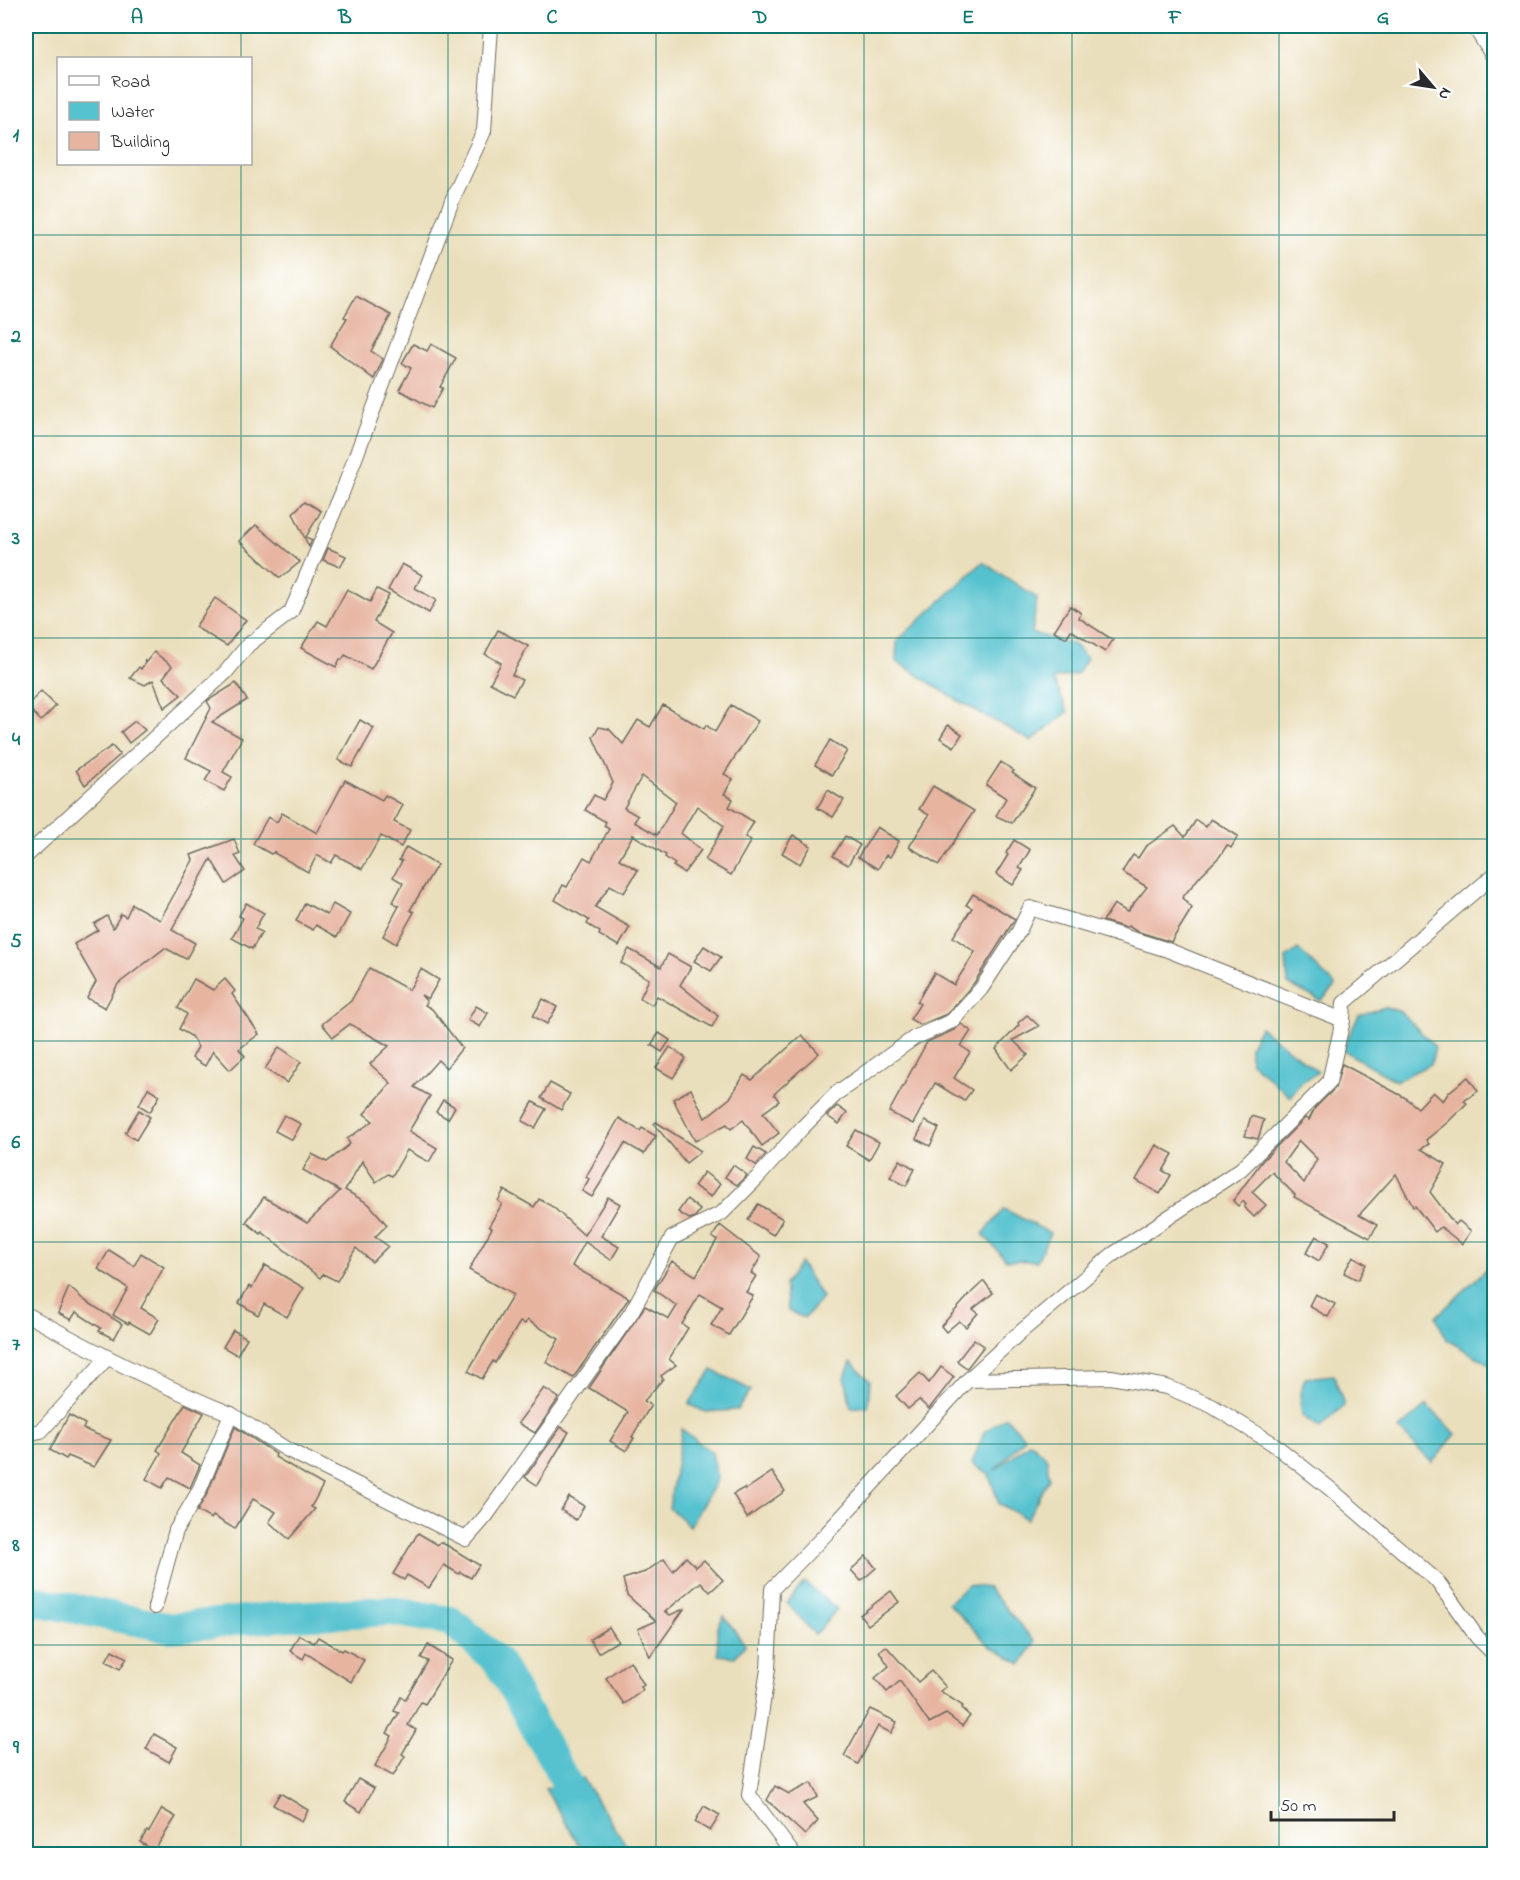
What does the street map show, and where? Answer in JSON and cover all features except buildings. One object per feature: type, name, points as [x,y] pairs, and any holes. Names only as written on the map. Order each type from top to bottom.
[{"type":"street","points":[[26,856],[226,672],[248,645],[291,612],[342,493],[453,198],[484,131],[491,26]]},
{"type":"street","points":[[1474,26],[1494,57]]},
{"type":"street","points":[[793,1854],[749,1795],[768,1669],[772,1589],[968,1380],[1017,1335],[1112,1255],[1241,1169],[1329,1082],[1343,1020],[1344,1003],[1494,875]]},
{"type":"street","points":[[26,1314],[107,1358],[181,1394],[231,1414],[286,1449],[466,1539],[486,1516],[632,1313],[672,1238],[722,1213],[837,1094],[915,1038],[952,1021],[981,989],[1019,931],[1030,908],[1165,950],[1343,1020]]},
{"type":"street","points":[[26,1434],[41,1431],[107,1358]]},
{"type":"street","points":[[968,1380],[1111,1377],[1167,1387],[1212,1406],[1291,1457],[1437,1581],[1477,1637],[1494,1654]]},
{"type":"street","points":[[155,1607],[176,1530],[199,1491],[231,1414]]},
{"type":"water","points":[[983,562],[1037,598],[1032,633],[1073,644],[1087,658],[1077,674],[1053,679],[1068,712],[1031,741],[957,700],[896,661],[897,641]]},
{"type":"water","points":[[1298,949],[1336,986],[1321,1001],[1288,984],[1286,958]]},
{"type":"water","points":[[1385,1007],[1401,1012],[1435,1047],[1431,1064],[1396,1081],[1342,1050],[1359,1015]]},
{"type":"water","points":[[1260,1027],[1318,1072],[1300,1083],[1290,1097],[1250,1061],[1250,1046]]},
{"type":"water","points":[[1004,1209],[1050,1233],[1037,1261],[1006,1260],[983,1234]]},
{"type":"water","points":[[1494,1262],[1494,1367],[1447,1340],[1436,1317]]},
{"type":"water","points":[[800,1263],[822,1297],[805,1318],[788,1311],[785,1284]]},
{"type":"water","points":[[851,1362],[870,1381],[868,1406],[851,1408],[845,1377]]},
{"type":"water","points":[[712,1370],[751,1390],[737,1410],[705,1412],[689,1404]]},
{"type":"water","points":[[1334,1375],[1344,1405],[1320,1428],[1302,1416],[1300,1393],[1305,1378]]},
{"type":"water","points":[[1427,1405],[1456,1434],[1432,1463],[1399,1429]]},
{"type":"water","points":[[1006,1417],[1025,1438],[994,1471],[1030,1442],[1047,1458],[1049,1478],[1027,1519],[999,1504],[989,1475],[972,1463],[984,1432]]},
{"type":"water","points":[[682,1429],[712,1453],[717,1479],[690,1526],[669,1508]]},
{"type":"water","points":[[804,1582],[837,1609],[815,1635],[787,1603]]},
{"type":"water","points":[[968,1585],[988,1588],[1035,1642],[1021,1664],[991,1647],[948,1603]]},
{"type":"water","points":[[724,1616],[745,1645],[735,1657],[718,1655],[717,1629]]},
{"type":"water","points":[[582,1778],[632,1854],[585,1854],[545,1789]]},
{"type":"waterway","points":[[26,1599],[171,1628],[273,1617],[391,1611],[451,1621],[498,1662],[607,1854]]}]
